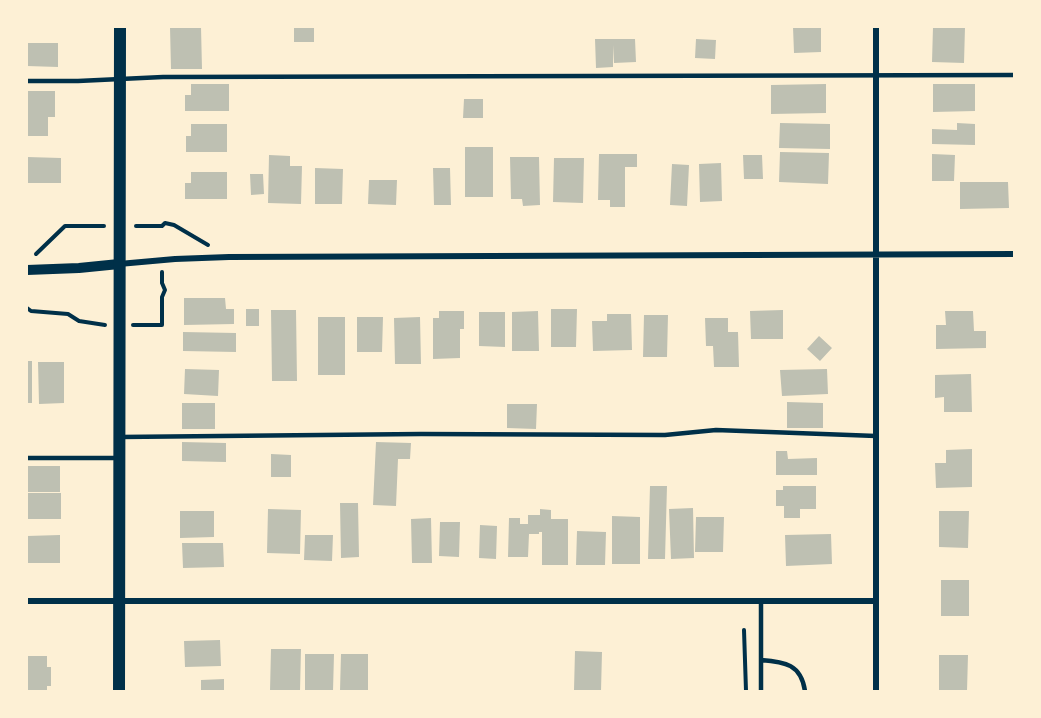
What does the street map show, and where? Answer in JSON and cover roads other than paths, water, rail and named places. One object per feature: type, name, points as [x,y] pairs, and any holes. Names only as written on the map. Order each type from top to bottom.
[{"type":"main road","points":[[119,691],[120,27]]},
{"type":"street","points":[[876,27],[876,691]]},
{"type":"street","points":[[27,270],[79,268],[162,260],[230,258],[1014,254]]},
{"type":"street","points":[[27,601],[876,601]]},
{"type":"lane","points":[[27,81],[163,77],[1014,75]]},
{"type":"lane","points":[[119,437],[409,434],[665,435],[716,430],[876,436]]},
{"type":"lane","points":[[27,458],[119,458]]},
{"type":"lane","points":[[760,601],[761,691]]},
{"type":"lane","points":[[761,660],[792,666],[798,671],[805,691]]}]
